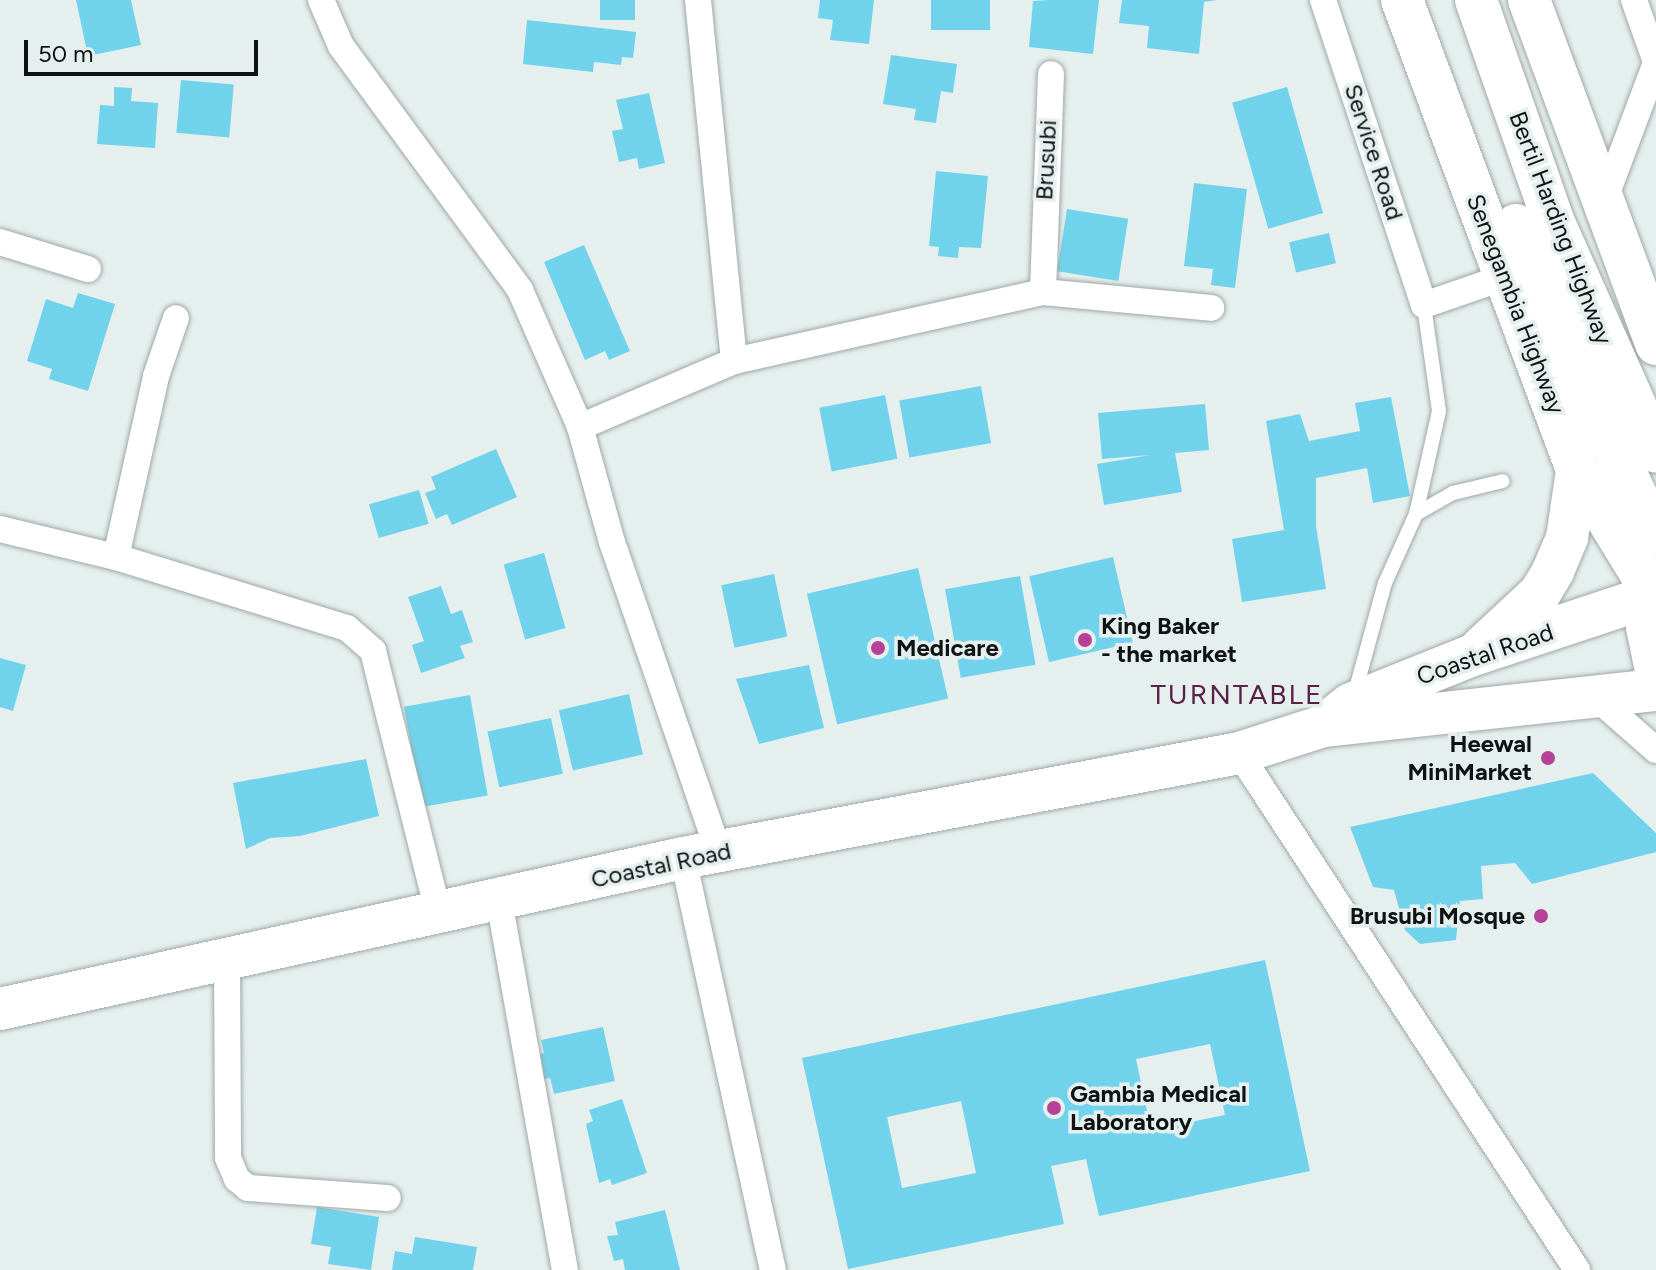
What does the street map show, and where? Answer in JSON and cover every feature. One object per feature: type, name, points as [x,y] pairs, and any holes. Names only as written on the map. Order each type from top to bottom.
[{"type":"main road","name":"Senegambia Highway","points":[[1402,0],[1577,470],[1655,593]]},
{"type":"main road","name":"Bertil Harding Highway","points":[[1428,0],[1561,339],[1656,536]]},
{"type":"main road","name":"Bertil Harding Highway","points":[[1476,0],[1555,225],[1656,452]]},
{"type":"main road","points":[[1529,0],[1656,344]]},
{"type":"main road","points":[[1473,655],[1540,593],[1553,571],[1567,538],[1577,470]]},
{"type":"main road","points":[[1655,593],[1647,627],[1656,671]]},
{"type":"main road","name":"Coastal Road","points":[[0,1009],[701,855],[1239,753],[1337,715],[1473,655],[1655,593]]},
{"type":"main road","name":"Coastal Road","points":[[1337,715],[1656,690]]},
{"type":"street","points":[[321,0],[341,46],[520,290],[580,427],[701,855],[773,1270]]},
{"type":"street","points":[[698,0],[734,361]]},
{"type":"street","name":"Service Road","points":[[1323,0],[1424,305]]},
{"type":"street","points":[[1604,201],[1656,62],[1634,0]]},
{"type":"street","name":"Brusubi","points":[[1043,292],[1042,246],[1051,74]]},
{"type":"street","points":[[0,242],[88,269]]},
{"type":"street","points":[[1424,305],[1505,277]]},
{"type":"street","points":[[580,427],[734,361],[1043,292],[1211,308]]},
{"type":"street","points":[[116,557],[156,376],[176,318]]},
{"type":"street","points":[[0,529],[116,557],[347,628],[373,651],[438,911]]},
{"type":"street","points":[[1592,694],[1656,750]]},
{"type":"street","points":[[1239,753],[1577,1270]]},
{"type":"street","points":[[499,900],[565,1270]]},
{"type":"street","points":[[227,958],[228,1158],[237,1179],[248,1188],[388,1198]]},
{"type":"lane","points":[[1337,715],[1385,583],[1416,514],[1439,411],[1424,305]]},
{"type":"lane","points":[[1416,514],[1453,493],[1503,481]]},
{"type":"building","points":[[76,0],[131,0],[141,45],[88,56]]},
{"type":"building","points":[[600,0],[635,0],[635,20],[600,20]]},
{"type":"building","points":[[820,0],[874,0],[869,44],[830,40],[833,20],[818,18]]},
{"type":"building","points":[[931,0],[990,0],[990,30],[931,30]]},
{"type":"building","points":[[1099,0],[1093,54],[1029,47],[1033,1]]},
{"type":"building","points":[[1122,0],[1217,0],[1204,2],[1199,54],[1147,48],[1149,26],[1119,23]]},
{"type":"building","points":[[527,20],[636,32],[633,58],[622,57],[621,65],[594,62],[593,72],[523,64]]},
{"type":"building","points":[[891,55],[957,64],[953,93],[941,91],[936,123],[914,120],[916,109],[883,104]]},
{"type":"building","points":[[181,80],[234,85],[229,137],[176,133]]},
{"type":"building","points":[[114,87],[132,88],[131,101],[158,103],[155,148],[97,144],[100,105],[114,106]]},
{"type":"building","points":[[1287,87],[1323,213],[1268,229],[1232,103]]},
{"type":"building","points":[[649,93],[665,163],[639,169],[637,158],[619,162],[612,131],[623,129],[616,100]]},
{"type":"building","points":[[936,171],[988,176],[981,248],[959,247],[958,258],[938,256],[939,247],[929,246]]},
{"type":"building","points":[[1194,183],[1247,189],[1235,288],[1211,285],[1213,269],[1184,266]]},
{"type":"building","points":[[1067,209],[1128,219],[1118,281],[1057,271]]},
{"type":"building","points":[[1329,233],[1336,263],[1296,272],[1289,242]]},
{"type":"building","points":[[584,245],[630,351],[609,360],[605,351],[585,360],[544,262]]},
{"type":"building","points":[[78,293],[115,304],[88,391],[49,379],[52,369],[27,361],[46,299],[73,308]]},
{"type":"building","points":[[981,386],[991,443],[909,458],[899,400]]},
{"type":"building","points":[[885,395],[897,459],[832,472],[819,408]]},
{"type":"building","points":[[1391,397],[1410,496],[1373,503],[1367,468],[1316,478],[1316,526],[1326,589],[1242,602],[1232,539],[1284,530],[1266,421],[1300,414],[1309,441],[1360,431],[1355,403]]},
{"type":"building","points":[[1205,404],[1209,450],[1175,453],[1182,492],[1104,505],[1097,464],[1150,455],[1102,459],[1098,413]]},
{"type":"building","points":[[496,449],[517,497],[452,525],[447,514],[436,519],[425,493],[436,489],[431,477]]},
{"type":"building","points":[[419,490],[429,524],[379,538],[369,504]]},
{"type":"building","points":[[544,553],[565,628],[525,640],[504,565]]},
{"type":"building","points":[[1113,557],[1133,643],[1049,662],[1029,576]]},
{"type":"building","name":"Medicare","points":[[918,568],[948,699],[837,724],[807,594]]},
{"type":"building","points":[[774,574],[787,637],[734,648],[721,585]]},
{"type":"building","points":[[1020,576],[1036,665],[961,678],[945,589]]},
{"type":"building","points":[[441,586],[451,614],[462,610],[473,642],[460,646],[465,658],[421,673],[412,645],[424,641],[408,597]]},
{"type":"building","points":[[0,658],[26,665],[13,711],[0,707]]},
{"type":"building","points":[[809,665],[824,728],[759,744],[736,679]]},
{"type":"building","points":[[629,694],[643,754],[573,771],[559,710]]},
{"type":"building","points":[[470,695],[488,795],[422,807],[404,707]]},
{"type":"building","points":[[551,718],[563,774],[499,787],[487,732]]},
{"type":"building","points":[[366,759],[379,816],[300,836],[270,838],[246,849],[233,783]]},
{"type":"building","points":[[1593,773],[1656,833],[1656,852],[1532,884],[1515,863],[1481,866],[1483,899],[1460,901],[1456,940],[1420,944],[1405,930],[1394,890],[1373,887],[1350,827]]},
{"type":"building","name":"Gambia Medical Laboratory","points":[[1265,960],[1310,1171],[1099,1216],[1086,1159],[1051,1166],[1064,1224],[848,1269],[802,1058]],"holes":[[[1210,1044],[1225,1115],[1151,1130],[1136,1059]],[[961,1101],[976,1173],[902,1188],[887,1117]]]},
{"type":"building","points":[[603,1027],[615,1081],[554,1094],[550,1078],[538,1080],[532,1056],[544,1053],[541,1040]]},
{"type":"building","points":[[622,1099],[647,1173],[612,1185],[610,1179],[599,1183],[586,1124],[593,1121],[589,1110]]},
{"type":"building","points":[[317,1207],[379,1217],[371,1270],[328,1264],[331,1247],[311,1244]]},
{"type":"building","points":[[665,1210],[680,1270],[625,1270],[623,1259],[614,1261],[607,1236],[618,1235],[615,1222]]},
{"type":"building","points":[[415,1237],[477,1247],[473,1270],[392,1270],[395,1251],[412,1254]]},
{"type":"place","name":"King Baker - the market","points":[[1085,640]]},
{"type":"place","name":"Medicare","points":[[878,648]]},
{"type":"place","name":"Heewal MiniMarket","points":[[1548,758]]},
{"type":"place","name":"Brusubi Mosque","points":[[1541,916]]},
{"type":"place","name":"Gambia Medical Laboratory","points":[[1054,1108]]},
{"type":"district","name":"TURNTABLE","points":[[1237,694]]}]
